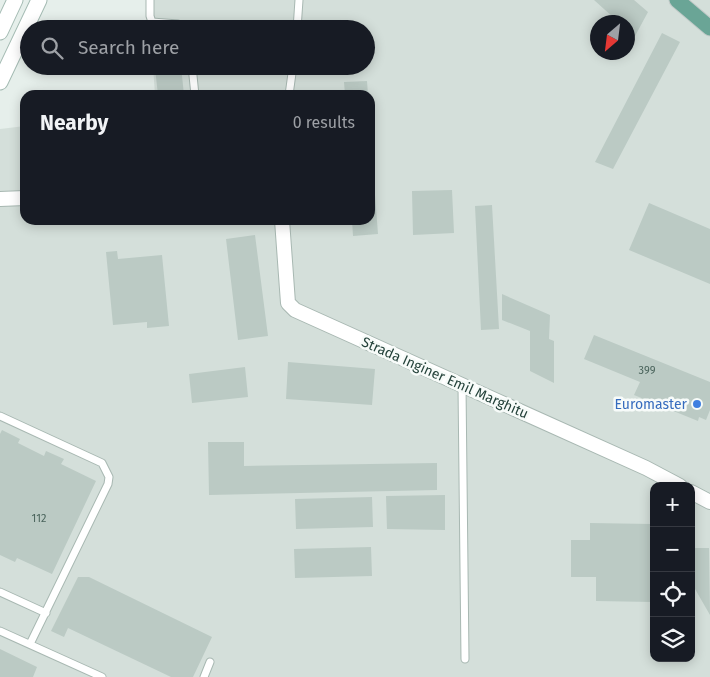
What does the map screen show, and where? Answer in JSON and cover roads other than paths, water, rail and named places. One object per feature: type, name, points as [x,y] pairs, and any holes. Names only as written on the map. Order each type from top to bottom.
[{"type":"main road","points":[[0,32],[15,0]]},
{"type":"main road","points":[[29,20],[39,0]]},
{"type":"main road","points":[[677,0],[710,28]]},
{"type":"main road","points":[[0,82],[20,40]]},
{"type":"street","points":[[0,199],[20,198]]},
{"type":"street","name":"Strada Inginer Emil Marghitu","points":[[282,225],[288,303],[295,310],[646,468],[672,482]]},
{"type":"street","points":[[695,494],[710,502]]},
{"type":"lane","points":[[150,0],[151,20]]},
{"type":"lane","points":[[298,20],[299,0]]},
{"type":"lane","points":[[193,75],[194,90]]},
{"type":"lane","points":[[290,90],[292,75]]},
{"type":"lane","points":[[462,386],[465,658]]},
{"type":"lane","points":[[0,416],[102,463],[109,477],[108,484],[30,644]]},
{"type":"lane","points":[[0,592],[46,613]]},
{"type":"lane","points":[[0,631],[102,677]]},
{"type":"lane","points":[[204,677],[210,662]]},
{"type":"place","name":"Euromaster","points":[[697,404]]}]
